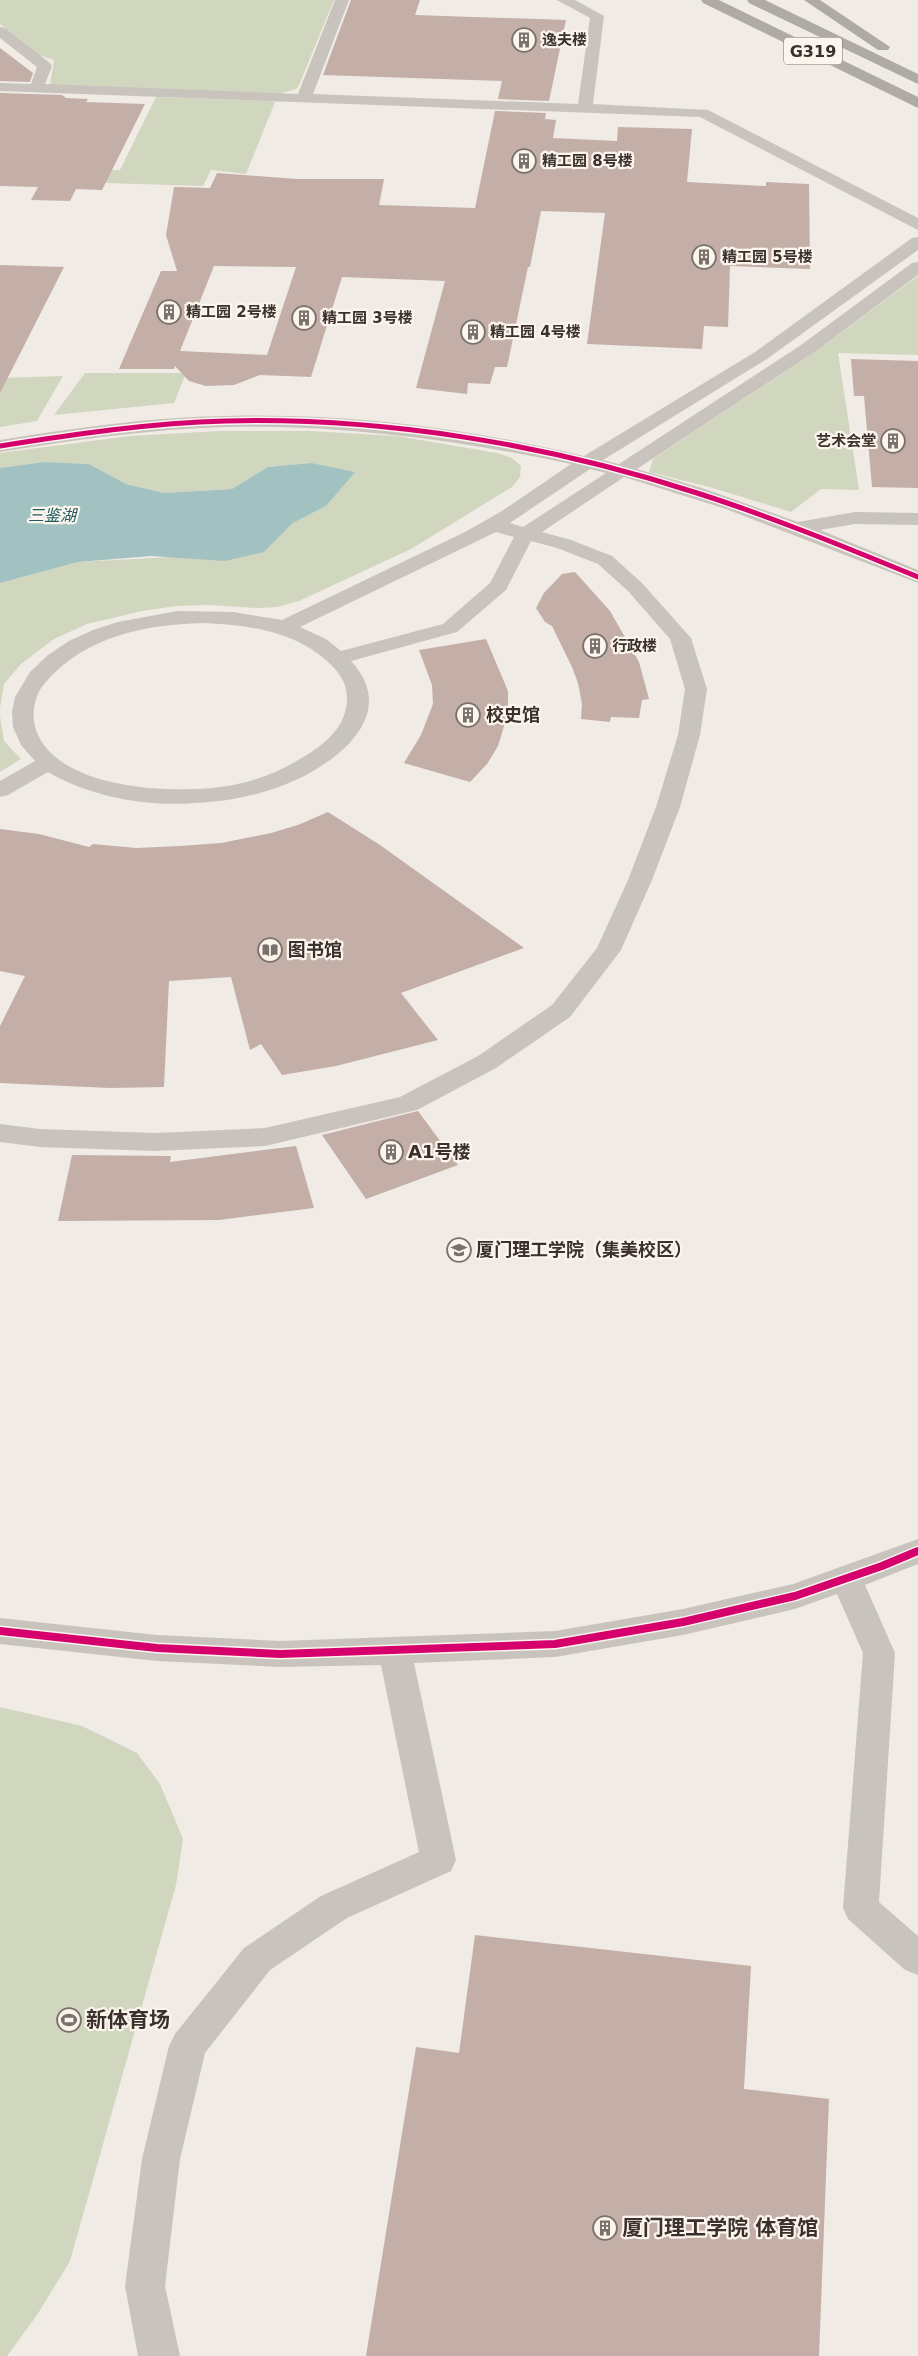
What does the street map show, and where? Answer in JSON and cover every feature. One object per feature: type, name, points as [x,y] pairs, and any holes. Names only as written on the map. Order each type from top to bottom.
[{"type":"highway","name":"G319","points":[[708,0],[918,103]]},
{"type":"highway","name":"G319","points":[[754,0],[918,80]]},
{"type":"highway","points":[[811,0],[918,69]]},
{"type":"street","points":[[304,98],[342,0]]},
{"type":"street","points":[[564,0],[597,16],[585,109]]},
{"type":"street","points":[[0,31],[45,66],[36,88]]},
{"type":"street","points":[[0,87],[703,113],[918,225]]},
{"type":"street","points":[[280,627],[371,587],[494,525],[587,462],[781,342],[918,242]]},
{"type":"street","points":[[338,658],[450,628],[499,586],[525,534],[807,349],[918,267]]},
{"type":"street","points":[[0,446],[116,429],[203,422],[257,421],[352,425],[417,431],[490,442],[620,470],[738,506],[918,577]]},
{"type":"street","points":[[796,528],[855,518],[918,519]]},
{"type":"street","points":[[0,1133],[40,1138],[155,1142],[265,1137],[408,1104],[487,1062],[561,1011],[609,950],[640,880],[668,807],[689,735],[696,689],[680,638],[635,587],[605,560],[564,544],[494,525]]},
{"type":"street","points":[[171,618],[229,618],[280,627],[306,636],[328,649],[338,658],[355,680],[359,697],[356,715],[347,733],[332,750],[310,766],[283,779],[218,795],[147,796],[115,791],[85,782],[60,770],[41,755],[28,738],[22,719],[24,700],[36,678],[64,653],[86,640],[112,630],[171,618]]},
{"type":"street","points":[[0,790],[50,762]]},
{"type":"street","points":[[0,1631],[157,1648],[280,1654],[395,1652],[555,1644],[683,1622],[796,1596],[918,1551]]},
{"type":"street","points":[[846,1579],[879,1653],[861,1908],[918,1959]]},
{"type":"street","points":[[159,2356],[145,2286],[161,2159],[188,2046],[257,1958],[334,1908],[438,1860],[395,1652]]},
{"type":"green space","points":[[0,0],[334,0],[299,85],[296,89],[279,94],[50,85],[54,60],[39,55],[0,24]]},
{"type":"green space","points":[[156,97],[275,102],[246,174],[211,170],[203,186],[105,183],[111,170],[120,170]]},
{"type":"green space","points":[[918,276],[918,355],[838,353],[859,490],[821,489],[791,512],[713,488],[649,472],[653,459],[810,355]]},
{"type":"green space","points":[[85,373],[186,373],[174,403],[54,415]]},
{"type":"green space","points":[[63,376],[37,421],[0,427],[0,378]]},
{"type":"green space","points":[[220,431],[309,431],[397,436],[497,453],[512,458],[521,466],[520,477],[512,487],[411,549],[299,601],[277,607],[258,608],[209,605],[176,606],[142,611],[87,624],[54,639],[21,664],[4,684],[0,708],[0,583],[78,562],[264,552],[293,523],[326,506],[311,463],[269,467],[232,489],[164,493],[126,484],[89,464],[44,462],[0,468],[0,453],[130,436]]},
{"type":"green space","points":[[0,716],[4,741],[21,759],[0,772]]},
{"type":"green space","name":"新体育场","points":[[0,1707],[82,1726],[137,1753],[160,1784],[183,1839],[176,1885],[70,2261],[37,2315],[7,2356],[0,2356]]},
{"type":"water","name":"三鉴湖","points":[[44,462],[89,464],[126,484],[164,493],[232,489],[268,467],[311,463],[355,472],[326,506],[293,523],[264,552],[225,561],[151,556],[78,562],[0,583],[0,468]]},
{"type":"building","name":"逸夫楼","points":[[351,0],[420,0],[415,15],[566,20],[549,101],[498,99],[502,81],[323,75]]},
{"type":"building","points":[[0,48],[33,73],[30,82],[0,81]]},
{"type":"building","points":[[0,93],[62,95],[66,98],[88,99],[86,102],[145,104],[102,190],[76,189],[70,201],[31,200],[38,187],[0,186]]},
{"type":"building","points":[[495,111],[546,113],[545,119],[556,120],[553,138],[617,141],[618,127],[692,129],[687,182],[766,186],[766,182],[809,184],[810,269],[730,266],[728,327],[704,326],[702,349],[587,344],[605,213],[541,211],[507,367],[495,367],[490,384],[468,383],[467,394],[416,388],[445,281],[342,277],[311,377],[260,375],[234,385],[206,386],[189,381],[175,366],[174,369],[119,369],[161,271],[177,271],[166,235],[174,187],[210,188],[217,173],[297,179],[384,179],[379,205],[475,208]],"holes":[[[214,266],[296,267],[267,355],[180,351]]]},
{"type":"building","points":[[0,265],[64,267],[0,393]]},
{"type":"building","name":"艺术会堂","points":[[851,359],[918,361],[918,488],[872,487],[864,396],[854,396]]},
{"type":"building","name":"行政楼","points":[[575,572],[610,611],[639,662],[649,699],[642,700],[639,718],[611,717],[610,722],[581,719],[582,704],[578,683],[572,667],[552,626],[545,622],[536,608],[544,593],[562,574]]},
{"type":"building","name":"校史馆","points":[[486,639],[508,691],[508,708],[504,726],[498,746],[487,764],[470,782],[404,763],[421,735],[433,704],[432,685],[419,650]]},
{"type":"building","name":"图书馆","points":[[328,812],[380,845],[524,948],[401,993],[438,1040],[336,1066],[282,1075],[261,1044],[250,1050],[231,977],[169,981],[164,1087],[110,1088],[0,1083],[0,1026],[25,976],[0,971],[0,829],[39,834],[89,847],[93,844],[136,848],[180,846],[221,843],[271,833],[298,825]]},
{"type":"building","name":"A1号楼","points":[[418,1111],[458,1165],[366,1199],[322,1135]]},
{"type":"building","points":[[296,1146],[314,1208],[219,1220],[58,1221],[72,1155],[171,1156],[170,1162]]},
{"type":"building","name":"厦门理工学院 体育馆","points":[[475,1935],[751,1966],[744,2089],[829,2099],[819,2356],[366,2356],[416,2047],[459,2053]]},
{"type":"cycle path","points":[[0,446],[129,428],[226,421],[304,422],[350,425],[440,435],[575,459],[657,480],[770,518],[918,577]]},
{"type":"cycle path","points":[[0,1631],[157,1648],[280,1654],[555,1644],[683,1622],[795,1596],[882,1566],[918,1551]]},
{"type":"place","name":"逸夫楼","points":[[524,40]]},
{"type":"place","name":"精工园 8号楼","points":[[524,161]]},
{"type":"place","name":"精工园 5号楼","points":[[704,257]]},
{"type":"place","name":"精工园 2号楼","points":[[169,312]]},
{"type":"place","name":"精工园 3号楼","points":[[304,318]]},
{"type":"place","name":"精工园 4号楼","points":[[473,332]]},
{"type":"place","name":"艺术会堂","points":[[893,441]]},
{"type":"place","name":"行政楼","points":[[595,646]]},
{"type":"place","name":"校史馆","points":[[468,715]]},
{"type":"place","name":"图书馆","points":[[270,950]]},
{"type":"place","name":"A1号楼","points":[[391,1152]]},
{"type":"place","name":"厦门理工学院（集美校区）","points":[[459,1250]]},
{"type":"place","name":"新体育场","points":[[69,2020]]},
{"type":"place","name":"厦门理工学院 体育馆","points":[[605,2228]]}]
